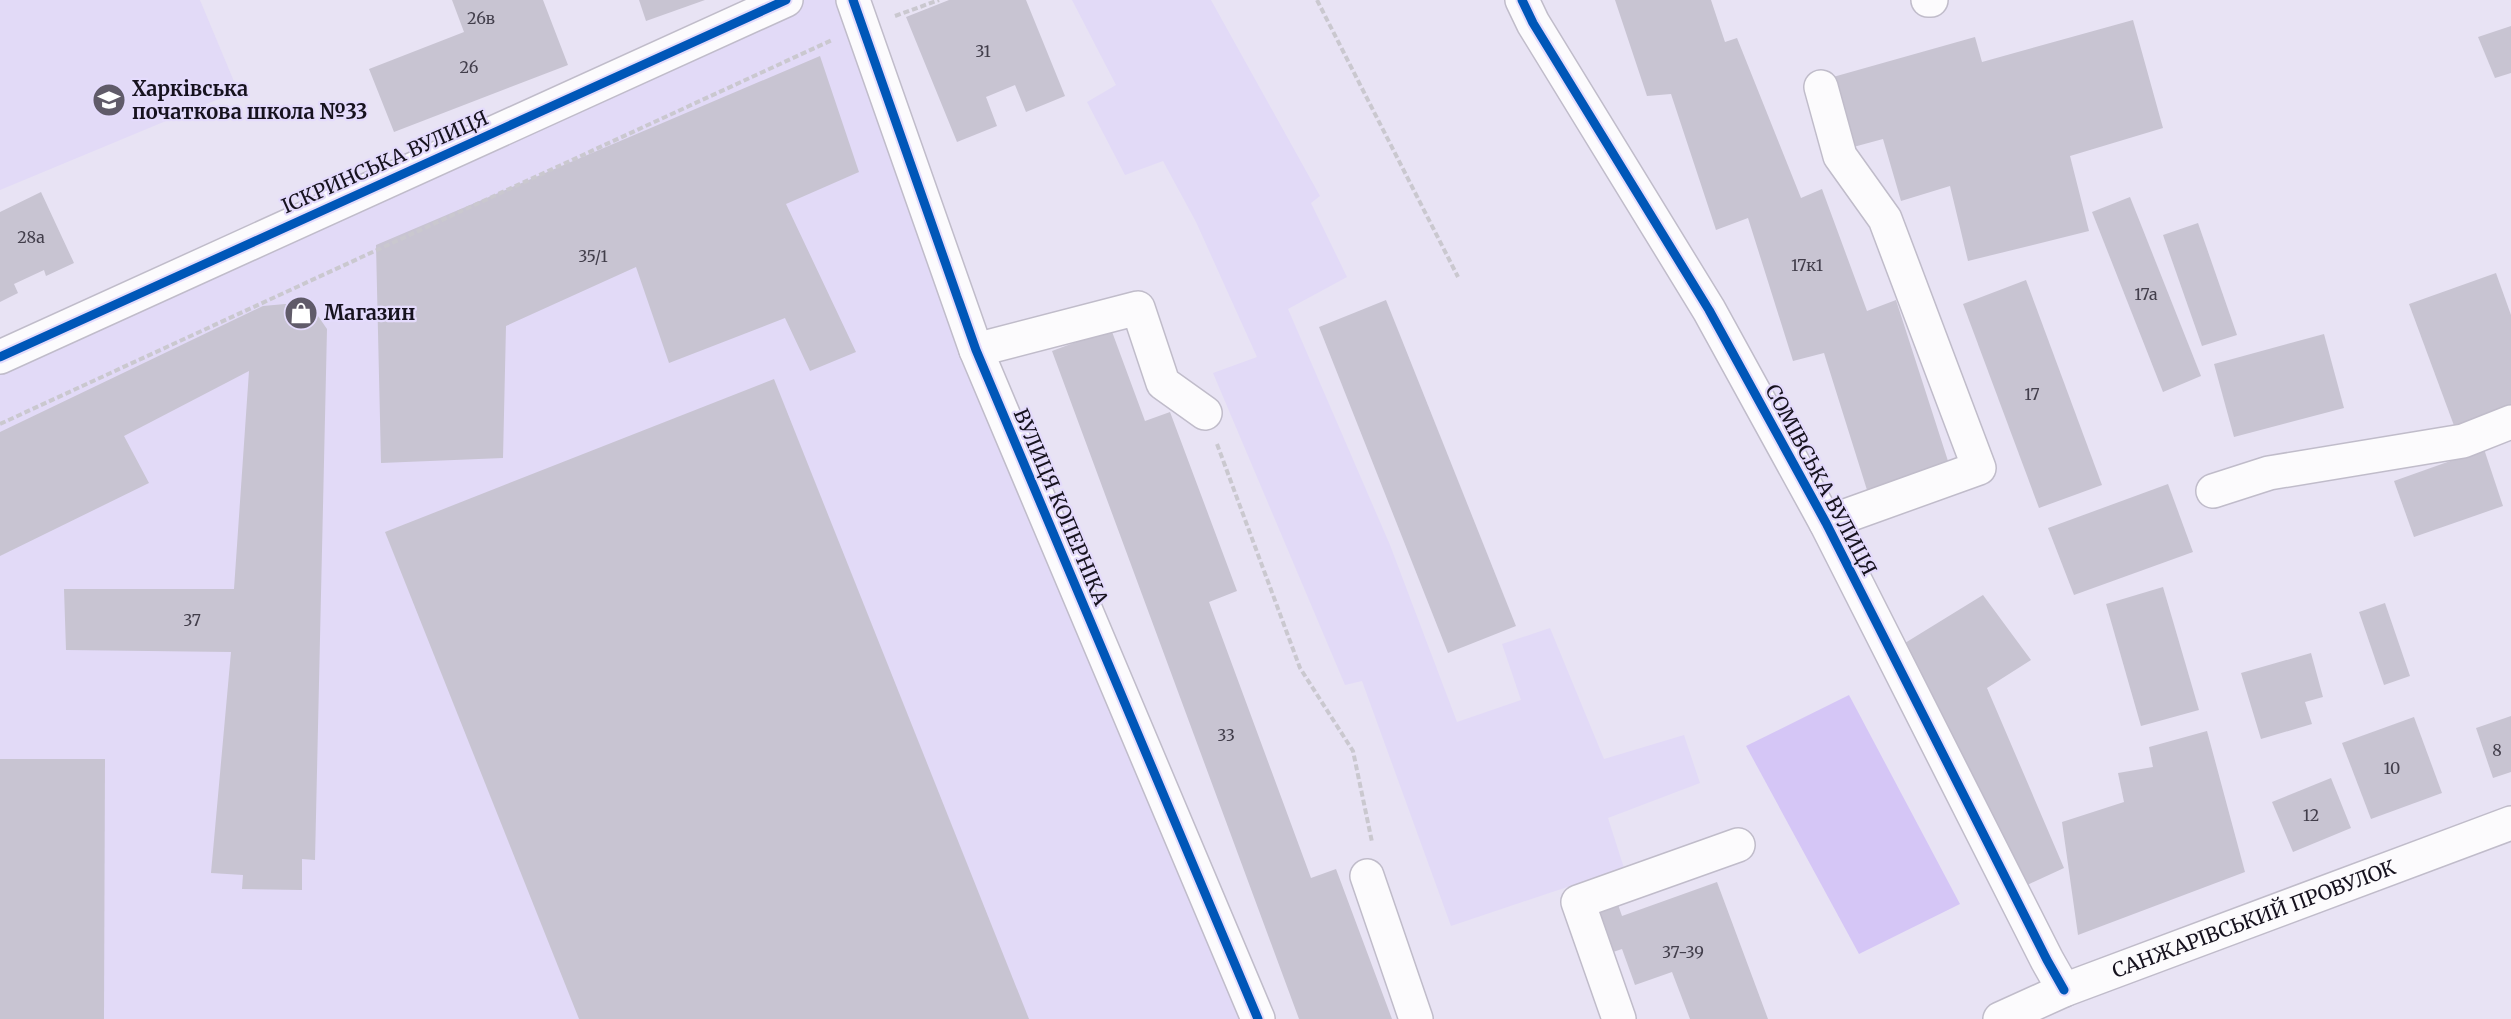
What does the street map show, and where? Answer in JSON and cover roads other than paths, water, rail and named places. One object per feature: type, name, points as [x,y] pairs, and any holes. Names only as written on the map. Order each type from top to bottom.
[{"type":"street","name":"ІСКРИНСЬКА ВУЛИЦЯ","points":[[0,357],[786,0]]},
{"type":"street","name":"СОМІВСЬКА ВУЛИЦЯ","points":[[1522,0],[1533,23],[1709,310],[1826,523],[2064,990]]},
{"type":"street","name":"ВУЛИЦЯ КОПЕРНІКА","points":[[858,14],[976,350],[1258,1019]]},
{"type":"street","points":[[1821,87],[1840,156],[1885,219],[1979,468],[1826,523]]},
{"type":"street","points":[[976,350],[1138,308],[1163,383],[1205,413]]},
{"type":"street","points":[[2213,491],[2269,473],[2463,441],[2511,422]]},
{"type":"street","name":"САНЖАРІВСЬКИЙ ПРОВУЛОК","points":[[2000,1019],[2064,990],[2511,824]]},
{"type":"street","points":[[1619,1019],[1578,902],[1738,845]]},
{"type":"street","points":[[1367,876],[1416,1019]]},
{"type":"place","name":"Харківська початкова школа №33","points":[[109,100]]},
{"type":"place","name":"Магазин","points":[[301,313]]}]
